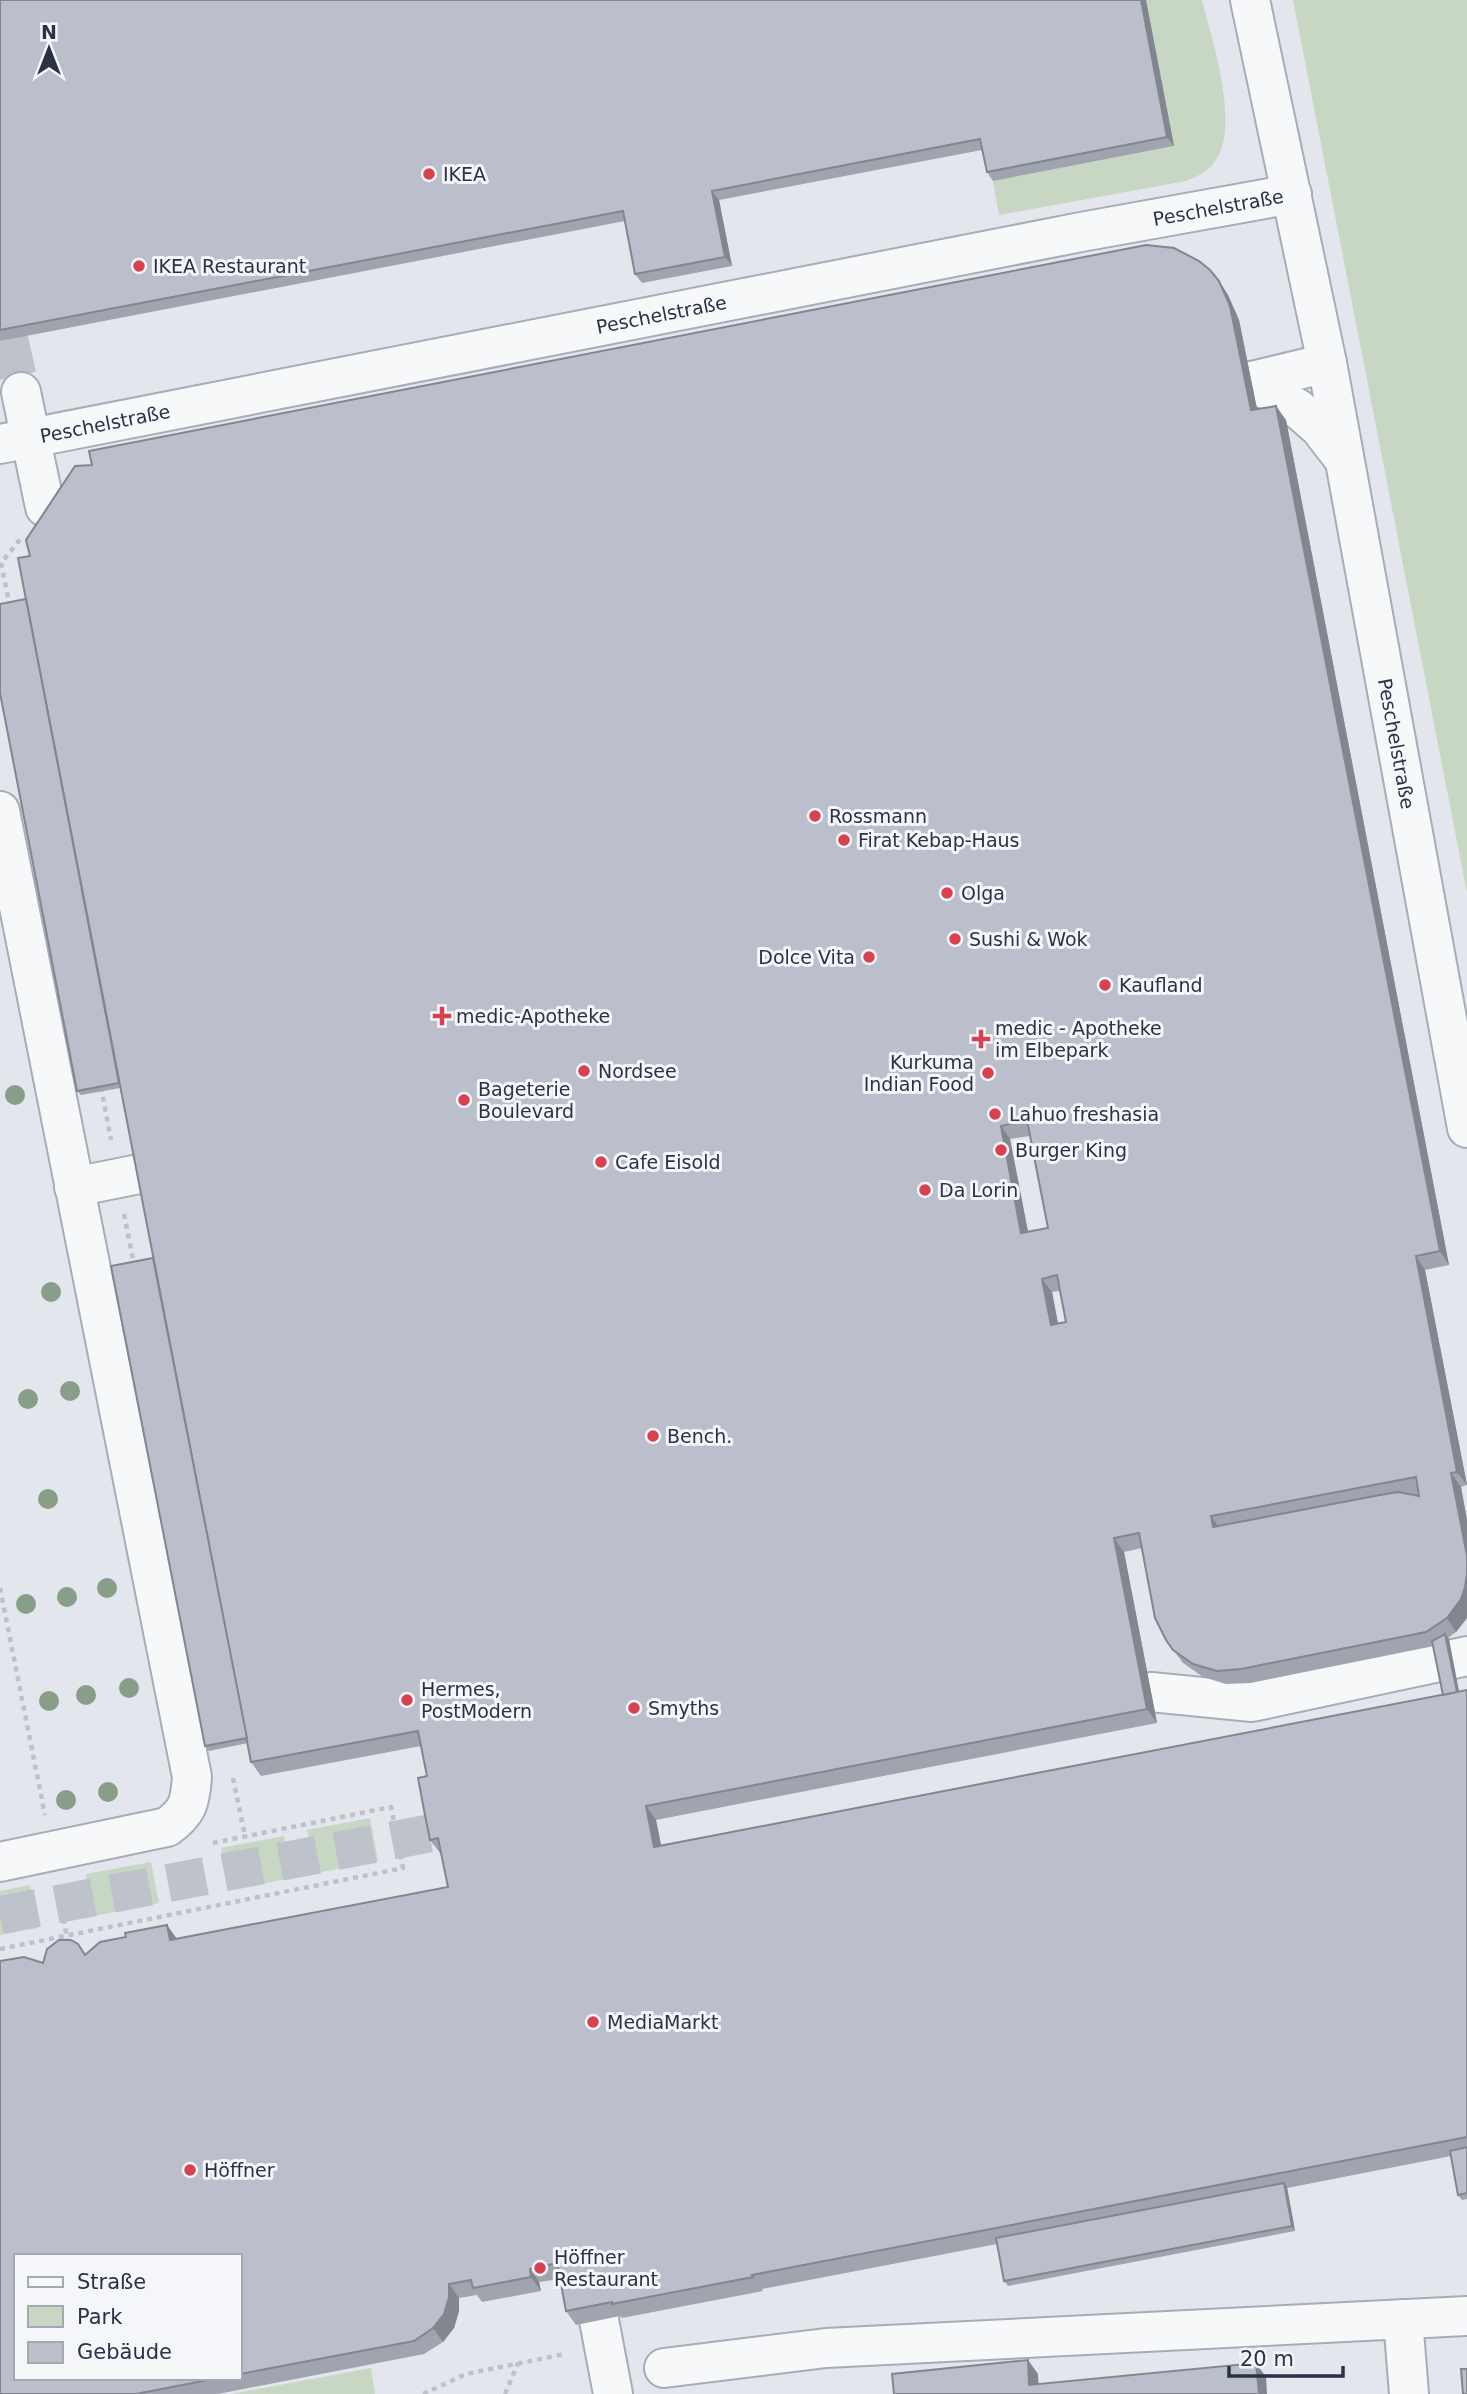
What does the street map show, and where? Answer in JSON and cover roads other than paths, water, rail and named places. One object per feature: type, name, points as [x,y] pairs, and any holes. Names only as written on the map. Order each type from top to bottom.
[{"type":"street","name":"Peschelstraße","points":[[1250,0],[1327,363],[1467,1128]]},
{"type":"street","name":"Peschelstraße","points":[[15,442],[1081,232],[1293,194]]},
{"type":"street","points":[[1081,232],[1086,271]]},
{"type":"street","points":[[1327,363],[1252,381],[1297,408],[1319,427],[1344,459]]},
{"type":"street","name":"Peschelstraße","points":[[21,392],[15,442],[45,507],[75,527]]},
{"type":"street","points":[[0,811],[192,1777],[191,1799],[182,1816],[167,1827],[0,1862]]},
{"type":"street","points":[[74,1187],[144,1173]]},
{"type":"street","points":[[1151,1692],[1252,1702],[1467,1656]]},
{"type":"street","points":[[664,2368],[826,2348],[1467,2316]]},
{"type":"street","points":[[1402,2319],[1409,2394]]},
{"type":"street","points":[[601,2333],[613,2394]]},
{"type":"tunnel","points":[[9,339],[21,392]]},
{"type":"tunnel","points":[[0,1915],[479,1824]]},
{"type":"place","name":"IKEA","points":[[429,174]]},
{"type":"place","name":"IKEA Restaurant","points":[[139,266]]},
{"type":"place","name":"Rossmann","points":[[815,816]]},
{"type":"place","name":"Firat Kebap-Haus","points":[[844,840]]},
{"type":"place","name":"Olga","points":[[947,893]]},
{"type":"place","name":"Sushi & Wok","points":[[955,939]]},
{"type":"place","name":"Dolce Vita","points":[[869,957]]},
{"type":"place","name":"Kaufland","points":[[1105,985]]},
{"type":"place","name":"medic-Apotheke","points":[[442,1016]]},
{"type":"place","name":"medic - Apotheke im Elbepark","points":[[981,1039]]},
{"type":"place","name":"Nordsee","points":[[584,1071]]},
{"type":"place","name":"Kurkuma Indian Food","points":[[988,1073]]},
{"type":"place","name":"Bageterie Boulevard","points":[[464,1100]]},
{"type":"place","name":"Lahuo freshasia","points":[[995,1114]]},
{"type":"place","name":"Burger King","points":[[1001,1150]]},
{"type":"place","name":"Cafe Eisold","points":[[601,1162]]},
{"type":"place","name":"Da Lorin","points":[[925,1190]]},
{"type":"place","name":"Bench.","points":[[653,1436]]},
{"type":"place","name":"Hermes, PostModern","points":[[407,1700]]},
{"type":"place","name":"Smyths","points":[[634,1708]]},
{"type":"place","name":"MediaMarkt","points":[[593,2022]]},
{"type":"place","name":"Höffner","points":[[190,2170]]},
{"type":"place","name":"Höffner Restaurant","points":[[540,2268]]}]
